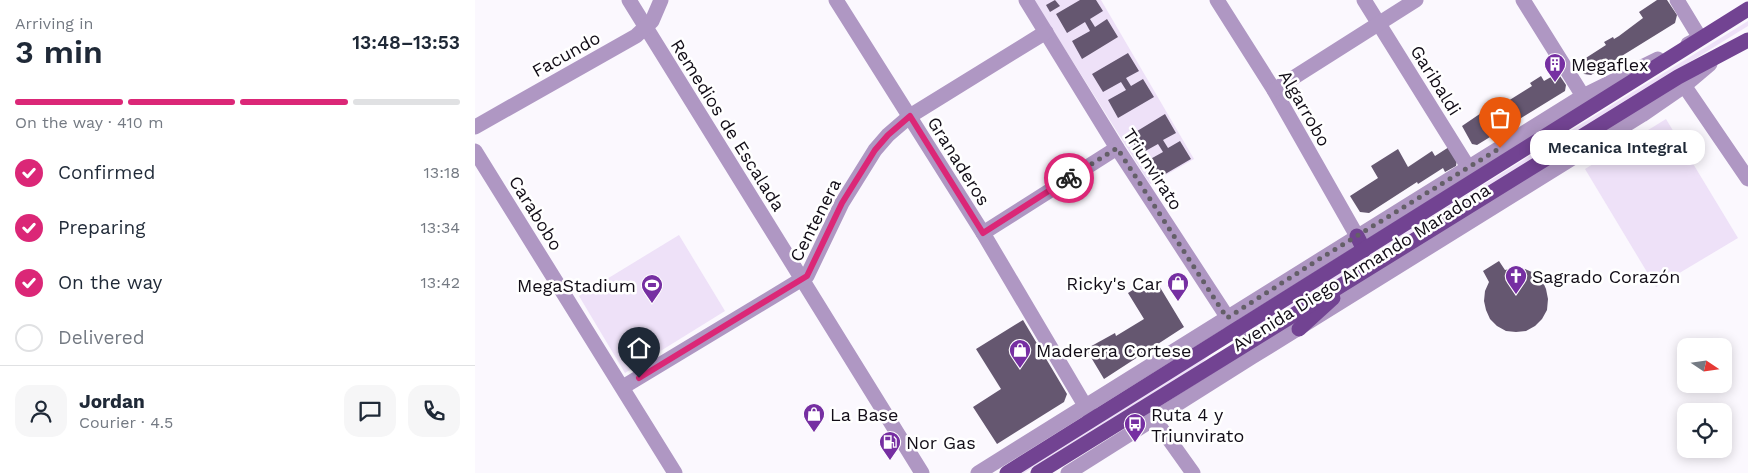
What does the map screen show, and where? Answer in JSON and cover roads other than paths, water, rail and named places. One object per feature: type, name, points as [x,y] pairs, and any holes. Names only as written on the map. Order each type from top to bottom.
[{"type":"main road","name":"Avenida Diego Armando Maradona","points":[[1007,473],[1094,420],[1231,324],[1364,250],[1473,173],[1748,9]]},
{"type":"main road","name":"Avenida Diego Armando Maradona","points":[[1038,473],[1124,420],[1150,413],[1249,351],[1365,269],[1748,40]]},
{"type":"main road","points":[[1357,236],[1364,250]]},
{"type":"main road","points":[[1299,328],[1365,269]]},
{"type":"main road","points":[[1115,406],[1124,420]]},
{"type":"main road","points":[[993,473],[1052,446]]},
{"type":"street","name":"Remedios de Escalada","points":[[629,0],[801,281],[922,473]]},
{"type":"street","name":"Facundo","points":[[475,127],[636,36],[652,21],[661,0]]},
{"type":"street","name":"Granaderos","points":[[836,0],[983,233],[1094,420]]},
{"type":"street","name":"Triunvirato","points":[[1026,0],[1117,148],[1249,351]]},
{"type":"street","name":"Algarrobo","points":[[1217,0],[1274,90],[1357,236]]},
{"type":"street","name":"Garibaldi","points":[[1365,0],[1473,173]]},
{"type":"street","points":[[1274,90],[1416,0]]},
{"type":"street","points":[[1523,0],[1583,96]]},
{"type":"street","points":[[1677,0],[1700,38]]},
{"type":"street","name":"Centenera","points":[[623,387],[807,276],[842,203],[875,150],[888,135],[910,116],[1046,32]]},
{"type":"street","name":"Avenida Diego Armando Maradona","points":[[978,473],[1086,406],[1231,324],[1357,236],[1473,173],[1583,96],[1700,38]]},
{"type":"street","points":[[1681,81],[1748,179]]},
{"type":"street","name":"Avenida Diego Armando Maradona","points":[[1249,351],[1299,328],[1642,115],[1681,81]]},
{"type":"street","points":[[983,233],[1117,148]]},
{"type":"street","name":"Carabobo","points":[[475,151],[675,473]]},
{"type":"street","points":[[1150,413],[1193,473]]},
{"type":"street","name":"Avenida Diego Armando Maradona","points":[[1069,473],[1150,413]]},
{"type":"place","name":"Megaflex","points":[[1555,83]]},
{"type":"place","name":"Mecanica Integral","points":[[1500,148]]},
{"type":"place","name":"Sagrado Corazón","points":[[1516,295]]},
{"type":"place","name":"Ricky's Car","points":[[1178,302]]},
{"type":"place","name":"MegaStadium","points":[[652,304]]},
{"type":"place","name":"Maderera Cortese","points":[[1020,369]]},
{"type":"place","name":"La Base","points":[[814,433]]},
{"type":"place","name":"Ruta 4 y Triunvirato","points":[[1135,443]]},
{"type":"place","name":"Nor Gas","points":[[890,461]]}]
